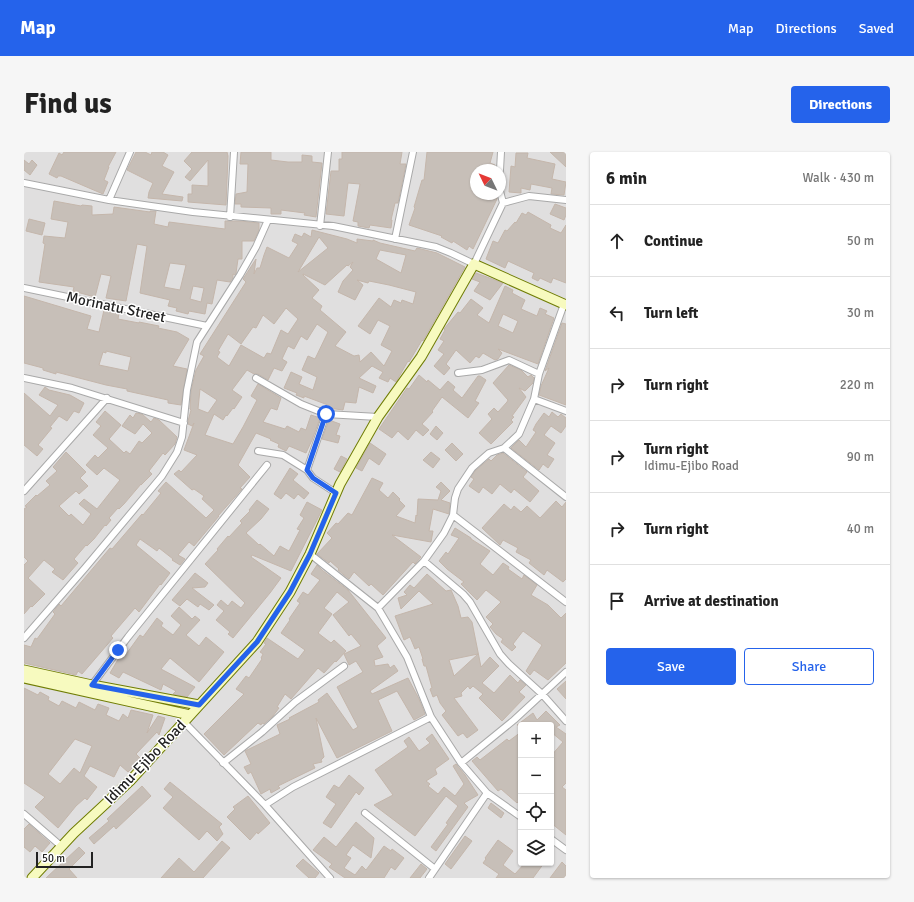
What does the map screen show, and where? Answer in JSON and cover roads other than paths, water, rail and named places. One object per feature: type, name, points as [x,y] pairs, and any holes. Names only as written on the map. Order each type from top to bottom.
[{"type":"street","points":[[109,200],[130,152]]},
{"type":"street","points":[[230,217],[234,152]]},
{"type":"street","points":[[320,226],[328,152]]},
{"type":"street","points":[[395,239],[413,152]]},
{"type":"street","points":[[500,164],[501,152]]},
{"type":"street","points":[[24,183],[109,200],[230,217],[333,226],[436,247],[565,304],[539,374],[534,398],[519,434],[504,448],[489,453],[472,468],[458,489],[455,498],[453,515],[444,533],[424,560],[378,608]]},
{"type":"street","points":[[503,204],[530,196],[566,200]]},
{"type":"street","points":[[330,878],[265,805],[223,763],[187,718],[257,642],[290,592],[310,554],[336,493],[378,417],[421,357],[474,264],[503,204],[502,200]]},
{"type":"street","points":[[24,638],[162,476],[177,452],[182,437],[187,390],[197,342],[256,248],[268,220]]},
{"type":"street","name":"Morinatu Street","points":[[24,288],[207,326]]},
{"type":"street","points":[[458,373],[482,370],[509,360],[539,374]]},
{"type":"street","points":[[24,378],[72,388],[184,423]]},
{"type":"street","points":[[256,378],[300,404],[326,414],[378,417]]},
{"type":"street","points":[[24,491],[107,398]]},
{"type":"street","points":[[534,398],[566,411]]},
{"type":"street","points":[[307,470],[326,414]]},
{"type":"street","points":[[504,448],[566,497]]},
{"type":"street","points":[[258,451],[283,455],[307,470],[313,478],[336,493]]},
{"type":"street","points":[[92,685],[128,636],[267,465]]},
{"type":"street","points":[[453,515],[566,602]]},
{"type":"street","points":[[310,554],[378,608],[407,658],[431,717],[461,763],[488,793],[518,815]]},
{"type":"street","points":[[424,560],[463,594],[470,602],[500,654],[542,694],[566,721]]},
{"type":"street","points":[[223,763],[262,732],[295,702],[344,666]]},
{"type":"street","name":"Idimu-Ejibo Road","points":[[24,670],[92,685],[199,705]]},
{"type":"street","points":[[461,763],[514,720],[566,672]]},
{"type":"street","name":"Idimu-Ejibo Road","points":[[24,678],[187,718],[130,781],[61,846],[32,878]]},
{"type":"street","points":[[265,805],[293,787],[431,717]]},
{"type":"street","points":[[432,877],[435,869],[488,793]]},
{"type":"street","points":[[365,812],[435,869]]},
{"type":"street","points":[[24,814],[61,846]]},
{"type":"street","points":[[554,841],[566,850]]}]
